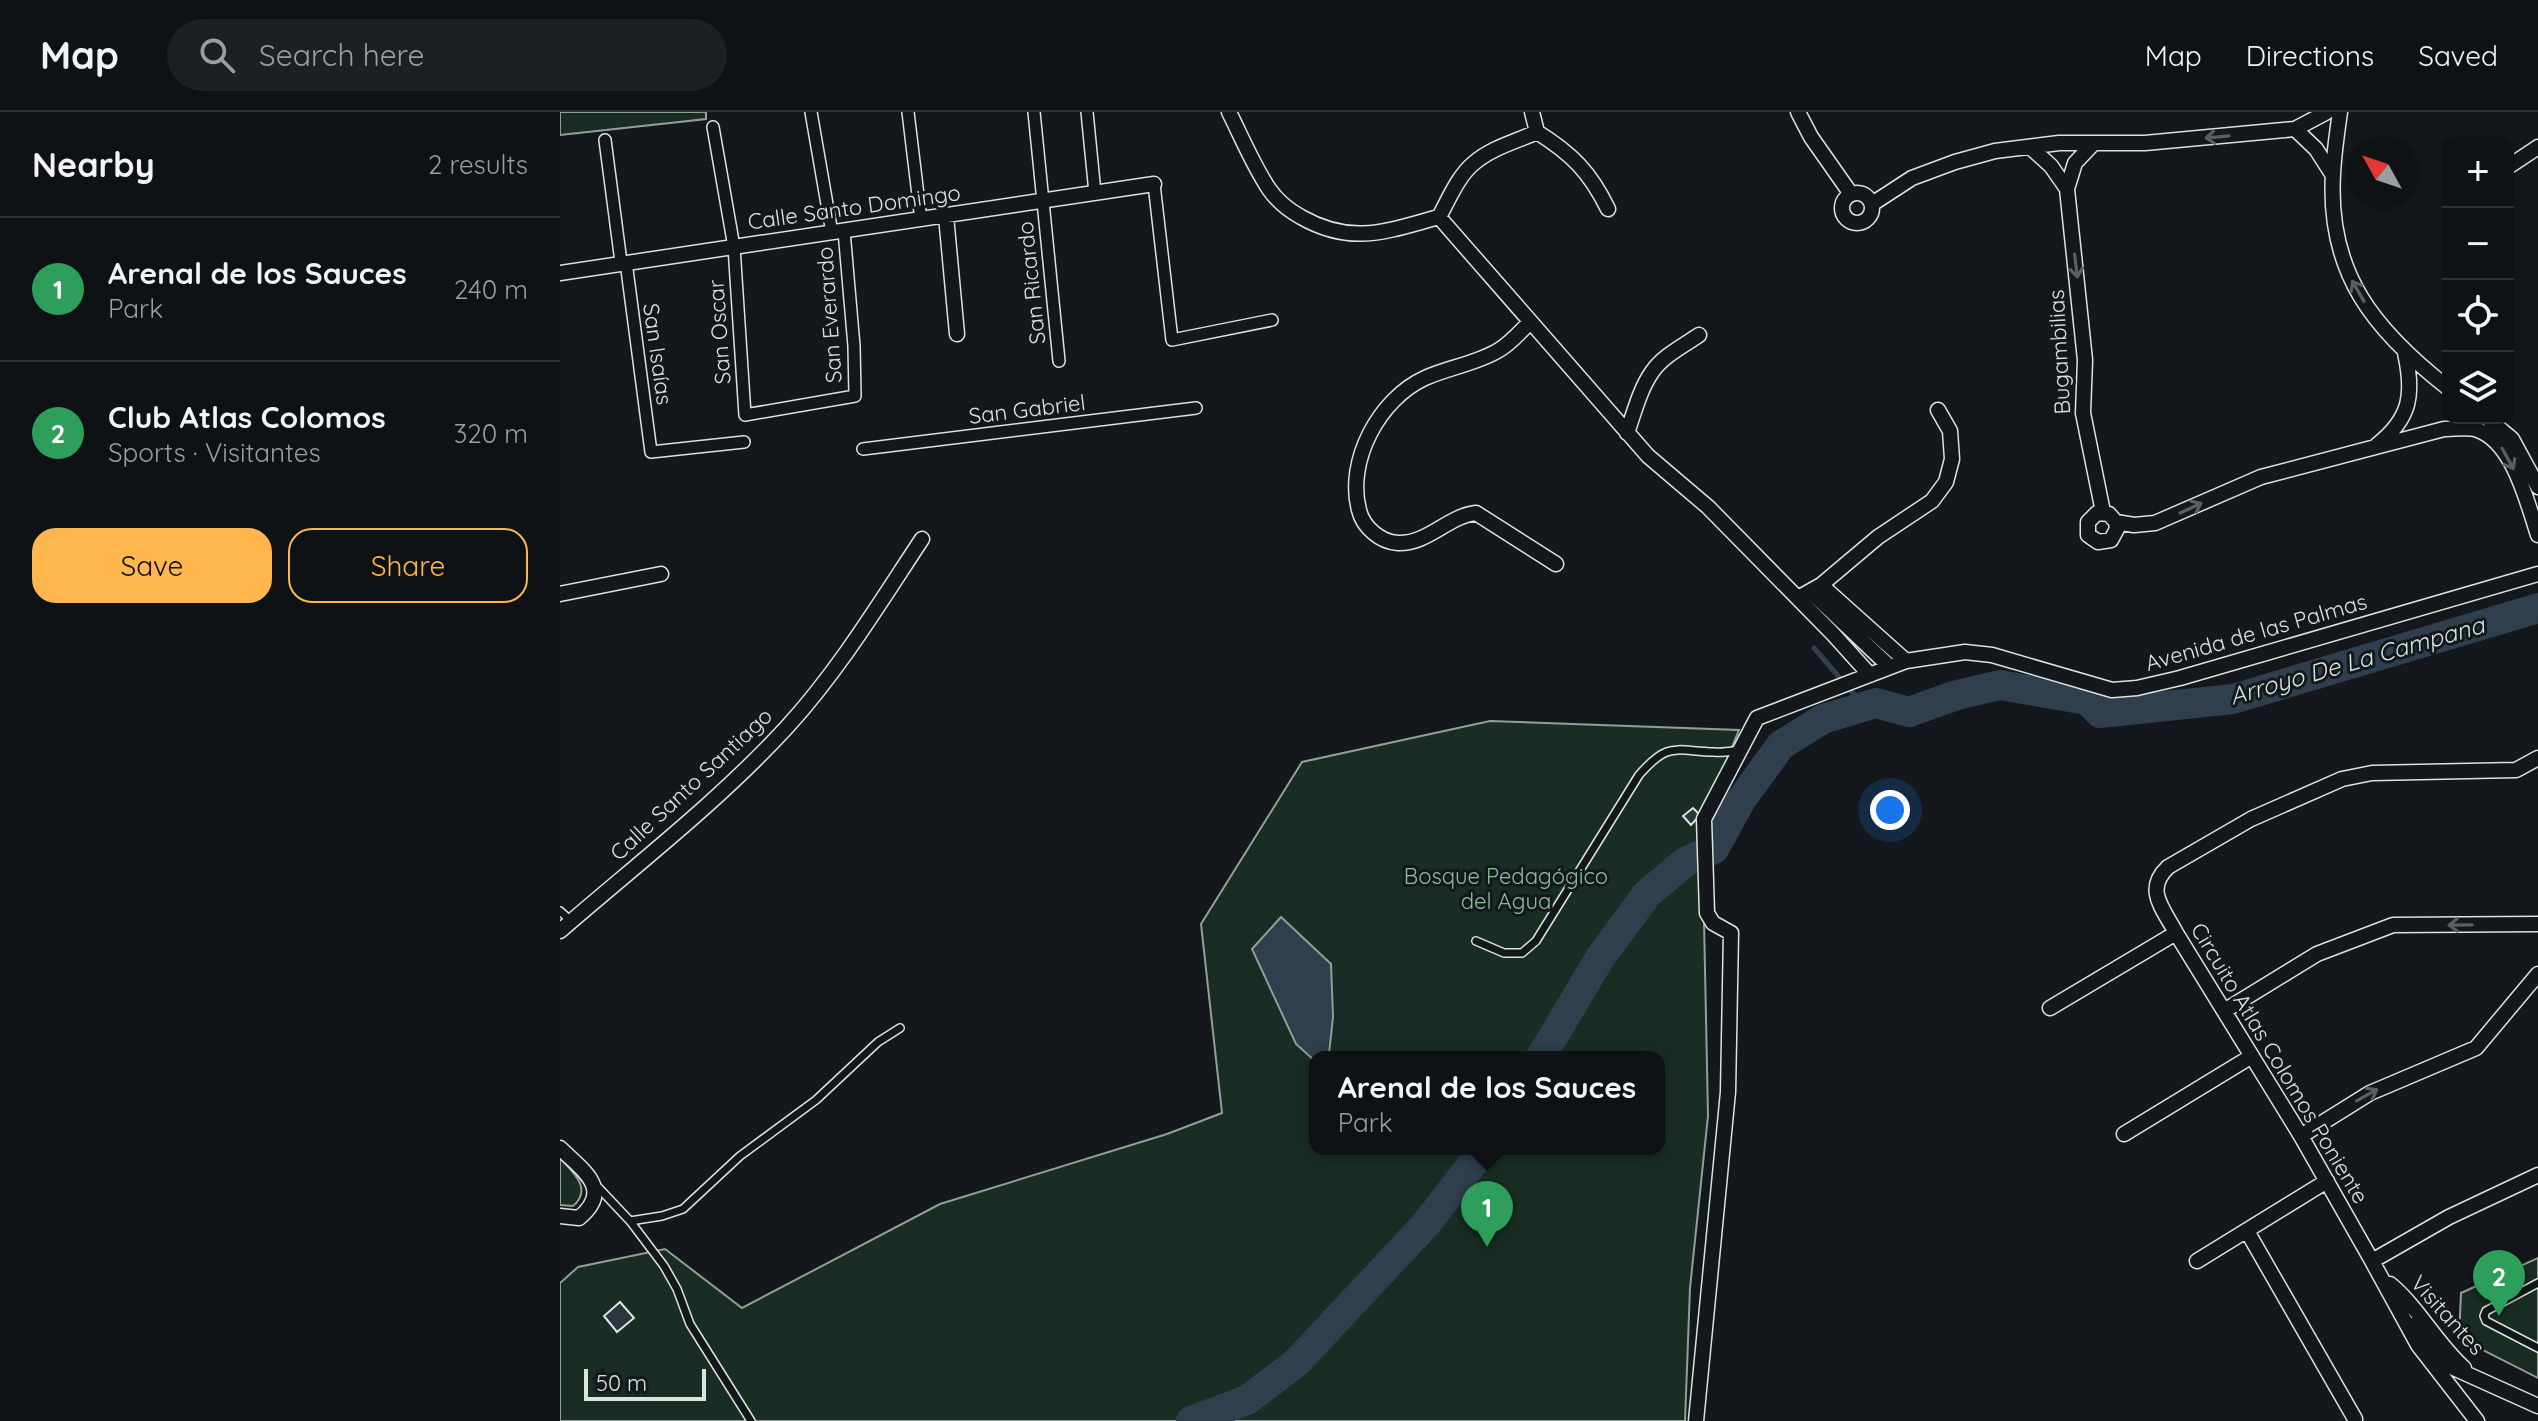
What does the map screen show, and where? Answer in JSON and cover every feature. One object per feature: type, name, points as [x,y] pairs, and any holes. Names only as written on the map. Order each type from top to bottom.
[{"type":"street","name":"San Everardo","points":[[745,415],[855,396],[854,346],[838,232],[811,112]]},
{"type":"street","points":[[908,112],[921,220]]},
{"type":"street","name":"San Ricardo","points":[[1034,112],[1059,361]]},
{"type":"street","points":[[1087,112],[1095,193]]},
{"type":"street","points":[[1229,112],[1270,192],[1285,208],[1327,231],[1352,235],[1385,231],[1439,217],[1474,162],[1537,132]]},
{"type":"street","points":[[1532,112],[1537,132],[1564,148],[1581,165],[1608,209]]},
{"type":"street","points":[[1798,112],[1818,148],[1851,194]]},
{"type":"street","points":[[1872,204],[1912,178],[1995,151],[2059,143],[2145,143],[2295,129],[2327,112]]},
{"type":"street","points":[[2340,112],[2332,175],[2336,238],[2343,261],[2371,313],[2405,353],[2442,383]]},
{"type":"street","name":"San Oscar","points":[[713,127],[734,247],[745,415]]},
{"type":"street","points":[[2295,129],[2316,149],[2332,175]]},
{"type":"street","name":"San Isaías","points":[[605,140],[651,452],[744,442]]},
{"type":"street","points":[[2067,189],[2075,163],[2093,144]]},
{"type":"street","points":[[2030,147],[2051,166],[2067,189]]},
{"type":"street","points":[[2514,163],[2538,147]]},
{"type":"street","name":"Calle Santo Domingo","points":[[560,273],[1154,184]]},
{"type":"street","points":[[1154,184],[1172,340],[1272,320]]},
{"type":"street","name":"Bugambilias","points":[[2067,189],[2085,360],[2083,413],[2103,512]]},
{"type":"street","points":[[1851,194],[1864,194],[1872,204],[1865,221],[1853,223],[1843,215],[1842,203],[1851,194]]},
{"type":"street","points":[[946,216],[957,334]]},
{"type":"street","points":[[1439,217],[1648,456],[1810,592],[1890,667]]},
{"type":"street","points":[[1530,322],[1503,348],[1483,359],[1423,379],[1399,394],[1366,439],[1354,494],[1361,519],[1376,536],[1396,543],[1417,541],[1462,515],[1476,513],[1556,564]]},
{"type":"street","points":[[1627,433],[1652,372],[1666,357],[1699,335]]},
{"type":"street","points":[[2374,447],[2399,424],[2409,404],[2410,386],[2405,353]]},
{"type":"street","name":"San Gabriel","points":[[863,449],[1196,408]]},
{"type":"street","points":[[1810,592],[1878,537],[1932,501],[1946,482],[1952,459],[1950,431],[1938,410]]},
{"type":"street","points":[[2494,424],[2512,439],[2538,487]]},
{"type":"street","points":[[2116,522],[2134,525],[2155,523],[2261,477],[2444,429],[2472,428],[2490,437],[2503,449],[2516,474],[2538,535]]},
{"type":"street","points":[[2103,512],[2116,522],[2117,529],[2111,540],[2098,542],[2088,535],[2088,522],[2097,513],[2103,512]]},
{"type":"street","name":"Calle Santo Santiago","points":[[564,921],[738,777],[787,727],[834,672],[922,539]]},
{"type":"street","points":[[560,594],[661,574]]},
{"type":"street","name":"Avenida de las Palmas","points":[[1740,750],[1757,718],[1906,661],[1965,652],[1992,655],[2112,690],[2137,688],[2538,574]]},
{"type":"street","points":[[1810,592],[1906,661]]},
{"type":"street","points":[[1810,592],[1863,678]]},
{"type":"street","points":[[1696,1421],[1728,1092],[1731,949],[1731,933],[1713,923],[1707,913],[1704,819],[1740,750]]},
{"type":"street","name":"Circuito Atlas Colomos Poniente","points":[[2372,1261],[2301,1136],[2176,933],[2155,887],[2159,876],[2168,867],[2251,819],[2342,779],[2372,773],[2516,770],[2538,758]]},
{"type":"street","points":[[2224,1011],[2317,954],[2393,925],[2538,924]]},
{"type":"street","points":[[2050,1008],[2176,933]]},
{"type":"street","points":[[2301,1136],[2370,1093],[2476,1048],[2538,974]]},
{"type":"street","points":[[2124,1134],[2252,1056]]},
{"type":"street","points":[[560,1148],[594,1183],[596,1197],[579,1218],[560,1216]]},
{"type":"street","points":[[2372,1261],[2449,1217],[2538,1175]]},
{"type":"street","points":[[2197,1261],[2327,1181]]},
{"type":"street","points":[[2247,1231],[2355,1419]]},
{"type":"street","points":[[2372,1261],[2439,1358],[2447,1365],[2538,1407]]},
{"type":"street","points":[[2372,1261],[2418,1345],[2477,1421]]},
{"type":"street","points":[[2436,1369],[2538,1407]]},
{"type":"lane","points":[[1476,941],[1504,953],[1522,953],[1536,941],[1639,775],[1653,759],[1672,749],[1716,753],[1740,750]]},
{"type":"lane","points":[[630,1221],[683,1209],[740,1156],[816,1100],[878,1042],[900,1028]]},
{"type":"lane","points":[[594,1183],[630,1221],[664,1266],[677,1289],[690,1324],[751,1421]]},
{"type":"lane","points":[[2538,1283],[2486,1311],[2484,1316],[2486,1321],[2538,1348]]},
{"type":"green space","points":[[560,112],[706,112],[706,119],[560,135]]},
{"type":"green space","name":"Bosque Pedagógico del Agua","points":[[1490,721],[1739,730],[1702,821],[1708,1116],[1690,1288],[1685,1421],[560,1421],[560,1283],[578,1267],[665,1249],[742,1308],[940,1204],[1167,1134],[1222,1113],[1201,924],[1302,762]]},
{"type":"green space","points":[[560,1158],[581,1187],[579,1200],[573,1206],[560,1205]]},
{"type":"green space","points":[[2538,1258],[2538,1378],[2459,1338],[2461,1293]]},
{"type":"water","points":[[1281,917],[1331,964],[1333,1017],[1329,1051],[1309,1051],[1309,1056],[1296,1044],[1252,949]]},
{"type":"building","points":[[1693,808],[1700,815],[1691,825],[1683,816]]},
{"type":"building","points":[[620,1302],[634,1318],[617,1332],[604,1316]]},
{"type":"waterway","name":"Arroyo De La Campana","points":[[1545,1051],[1600,958],[1647,894],[1685,862],[1714,849],[1741,800],[1781,745],[1823,719],[1876,703],[1909,712],[1957,695],[2000,685],[2087,700],[2100,713],[2233,699],[2538,608]]},
{"type":"waterway","points":[[1814,648],[1864,706]]},
{"type":"waterway","name":"Arroyo De La Campana","points":[[1191,1421],[1247,1400],[1296,1363],[1426,1224],[1479,1155]]},
{"type":"waterway","points":[[1217,1411],[1217,1421]]},
{"type":"place","name":"Arenal de los Sauces","points":[[1487,1247]]},
{"type":"place","name":"Club Atlas Colomos","points":[[2499,1316]]}]
